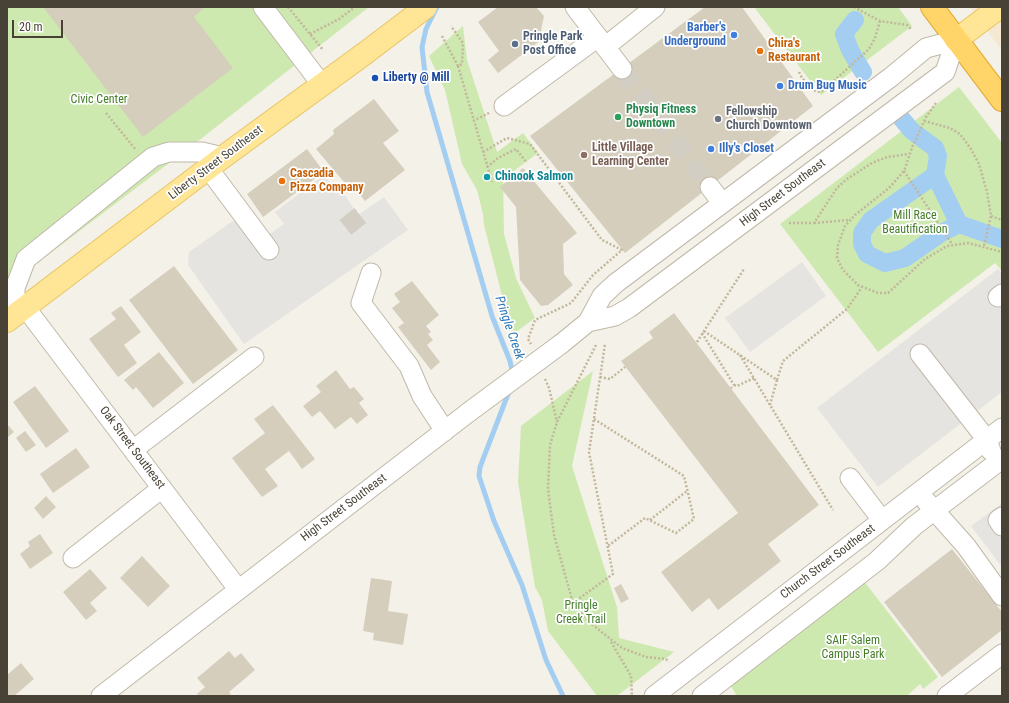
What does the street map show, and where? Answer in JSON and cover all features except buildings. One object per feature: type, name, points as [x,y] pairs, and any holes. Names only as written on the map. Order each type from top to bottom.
[{"type":"highway","points":[[932,7],[1002,100]]},
{"type":"main road","name":"Liberty Street Southeast","points":[[16,314],[426,7]]},
{"type":"main road","name":"High Street Southeast","points":[[956,40],[1000,7]]},
{"type":"street","points":[[263,7],[322,85]]},
{"type":"street","points":[[575,7],[622,69]]},
{"type":"street","points":[[504,106],[655,7]]},
{"type":"street","name":"High Street Southeast","points":[[101,696],[238,589],[588,322],[602,296],[616,283],[926,48],[956,40]]},
{"type":"street","name":"High Street Southeast","points":[[588,322],[615,316],[629,308],[945,72],[956,40]]},
{"type":"street","points":[[16,314],[14,272],[26,258],[146,162],[159,154],[169,152],[202,152],[216,163],[269,250]]},
{"type":"street","points":[[710,187],[722,204]]},
{"type":"street","points":[[371,273],[361,303],[409,366],[422,396],[445,431]]},
{"type":"street","name":"Oak Street Southeast","points":[[16,314],[133,450],[238,589]]},
{"type":"street","points":[[698,661],[712,693],[877,561],[914,526],[1000,464],[987,440],[920,354]]},
{"type":"street","points":[[133,450],[254,357]]},
{"type":"street","name":"Church Street Southeast","points":[[654,696],[1002,428]]},
{"type":"street","points":[[850,478],[882,520]]},
{"type":"street","points":[[73,558],[162,488]]},
{"type":"street","points":[[919,492],[934,511],[951,527],[1002,596]]},
{"type":"street","points":[[1002,517],[998,520],[1002,526]]},
{"type":"street","points":[[947,696],[1002,654]]},
{"type":"path","points":[[288,7],[323,50]]},
{"type":"path","points":[[310,34],[339,19],[355,7]]},
{"type":"path","points":[[854,7],[880,21],[907,25],[912,30]]},
{"type":"path","points":[[799,72],[802,78],[812,89],[820,92],[851,67],[866,52],[875,38],[880,21]]},
{"type":"path","points":[[450,26],[463,43],[462,64],[458,66]]},
{"type":"path","points":[[442,36],[458,66],[492,182]]},
{"type":"path","points":[[939,98],[924,121],[909,154],[904,171],[876,199],[850,220],[841,234],[837,258],[843,270],[862,286],[878,293],[888,293],[925,259],[941,248],[952,244],[984,244],[1002,252]]},
{"type":"path","points":[[106,112],[146,162]]},
{"type":"path","points":[[924,121],[950,128],[964,139],[979,164],[984,179],[991,216],[991,222],[984,244]]},
{"type":"path","points":[[483,152],[507,138],[530,144],[602,240],[622,250],[593,275],[570,303],[535,320]]},
{"type":"path","points":[[487,167],[498,158],[516,149],[527,163]]},
{"type":"path","points":[[814,223],[837,188],[847,179],[872,162],[887,157],[909,154]]},
{"type":"path","points":[[904,171],[952,244]]},
{"type":"path","points":[[991,216],[1002,220]]},
{"type":"path","points":[[789,223],[836,222],[850,220]]},
{"type":"path","points":[[697,342],[744,269]]},
{"type":"path","points":[[770,406],[783,361],[847,309],[862,286]]},
{"type":"path","points":[[703,332],[777,380]]},
{"type":"path","points":[[703,332],[734,385]]},
{"type":"path","points":[[573,603],[613,574],[589,452],[605,344]]},
{"type":"path","points":[[596,345],[556,422],[550,445],[548,488],[551,518],[560,560],[573,603],[589,622],[610,640],[631,653],[646,657],[666,659],[674,666]]},
{"type":"path","points":[[740,355],[833,510]]},
{"type":"path","points":[[600,377],[610,379],[625,367]]},
{"type":"path","points":[[731,388],[734,385],[737,386],[754,378]]},
{"type":"path","points":[[594,419],[684,476],[694,519],[676,533],[645,518],[608,546]]},
{"type":"path","points":[[650,520],[688,490]]},
{"type":"path","points":[[610,640],[631,676],[632,696]]},
{"type":"shaded area","points":[[970,7],[1002,7],[1002,51]]},
{"type":"shaded area","points":[[324,175],[332,185],[342,191],[358,215],[384,197],[408,230],[244,344],[188,265],[189,252],[237,218],[267,236],[284,224],[275,212]]},
{"type":"shaded area","points":[[802,262],[826,296],[750,352],[725,318]]},
{"type":"shaded area","points":[[998,269],[1002,274],[1002,392],[878,487],[817,408]]},
{"type":"shaded area","points":[[1002,503],[1002,567],[971,526]]},
{"type":"green space","name":"Civic Center","points":[[7,7],[369,7],[202,138],[7,286]]},
{"type":"green space","points":[[754,7],[898,7],[912,26],[821,95]]},
{"type":"green space","points":[[463,26],[467,60],[497,152],[523,133],[538,153],[503,179],[504,234],[516,278],[535,318],[512,335],[484,225],[477,190],[462,164],[445,90],[429,56]]},
{"type":"green space","name":"Mill Race Beautification","points":[[959,87],[1002,143],[1002,271],[995,263],[878,352],[780,224]]},
{"type":"green space","name":"Pringle Creek Trail","points":[[593,371],[572,466],[617,607],[619,638],[674,652],[617,696],[597,696],[548,631],[542,600],[535,587],[518,482],[521,426]]},
{"type":"green space","name":"SAIF Salem Campus Park","points":[[863,580],[938,677],[923,689],[920,684],[907,696],[737,696],[730,685]]},
{"type":"waterway","name":"Pringle Creek","points":[[437,7],[426,29],[422,47],[427,92],[492,316],[510,361],[513,375]]},
{"type":"waterway","points":[[855,20],[844,34],[850,50],[863,72]]},
{"type":"waterway","points":[[901,118],[912,131],[935,148],[938,156],[935,175],[871,220],[862,233],[862,244],[867,254],[885,263],[905,258],[941,233],[959,224],[1002,239]]},
{"type":"waterway","points":[[935,175],[959,224]]},
{"type":"waterway","name":"Pringle Creek","points":[[510,389],[480,467],[479,476],[494,521],[522,585],[546,660],[563,696]]},
{"type":"tunnel","points":[[622,69],[710,187]]},
{"type":"tunnel","points":[[347,214],[362,233]]},
{"type":"place","name":"Barber's Underground","points":[[734,35]]},
{"type":"place","name":"Pringle Park Post Office","points":[[515,44]]},
{"type":"place","name":"Chira's Restaurant","points":[[760,51]]},
{"type":"place","name":"Liberty @ Mill","points":[[375,78]]},
{"type":"place","name":"Drum Bug Music","points":[[780,86]]},
{"type":"place","name":"Physiq Fitness Downtown","points":[[618,117]]},
{"type":"place","name":"Fellowship Church Downtown","points":[[718,119]]},
{"type":"place","name":"Illy's Closet","points":[[711,149]]},
{"type":"place","name":"Little Village Learning Center","points":[[584,155]]},
{"type":"place","name":"Chinook Salmon","points":[[487,177]]},
{"type":"place","name":"Cascadia Pizza Company","points":[[282,181]]}]
